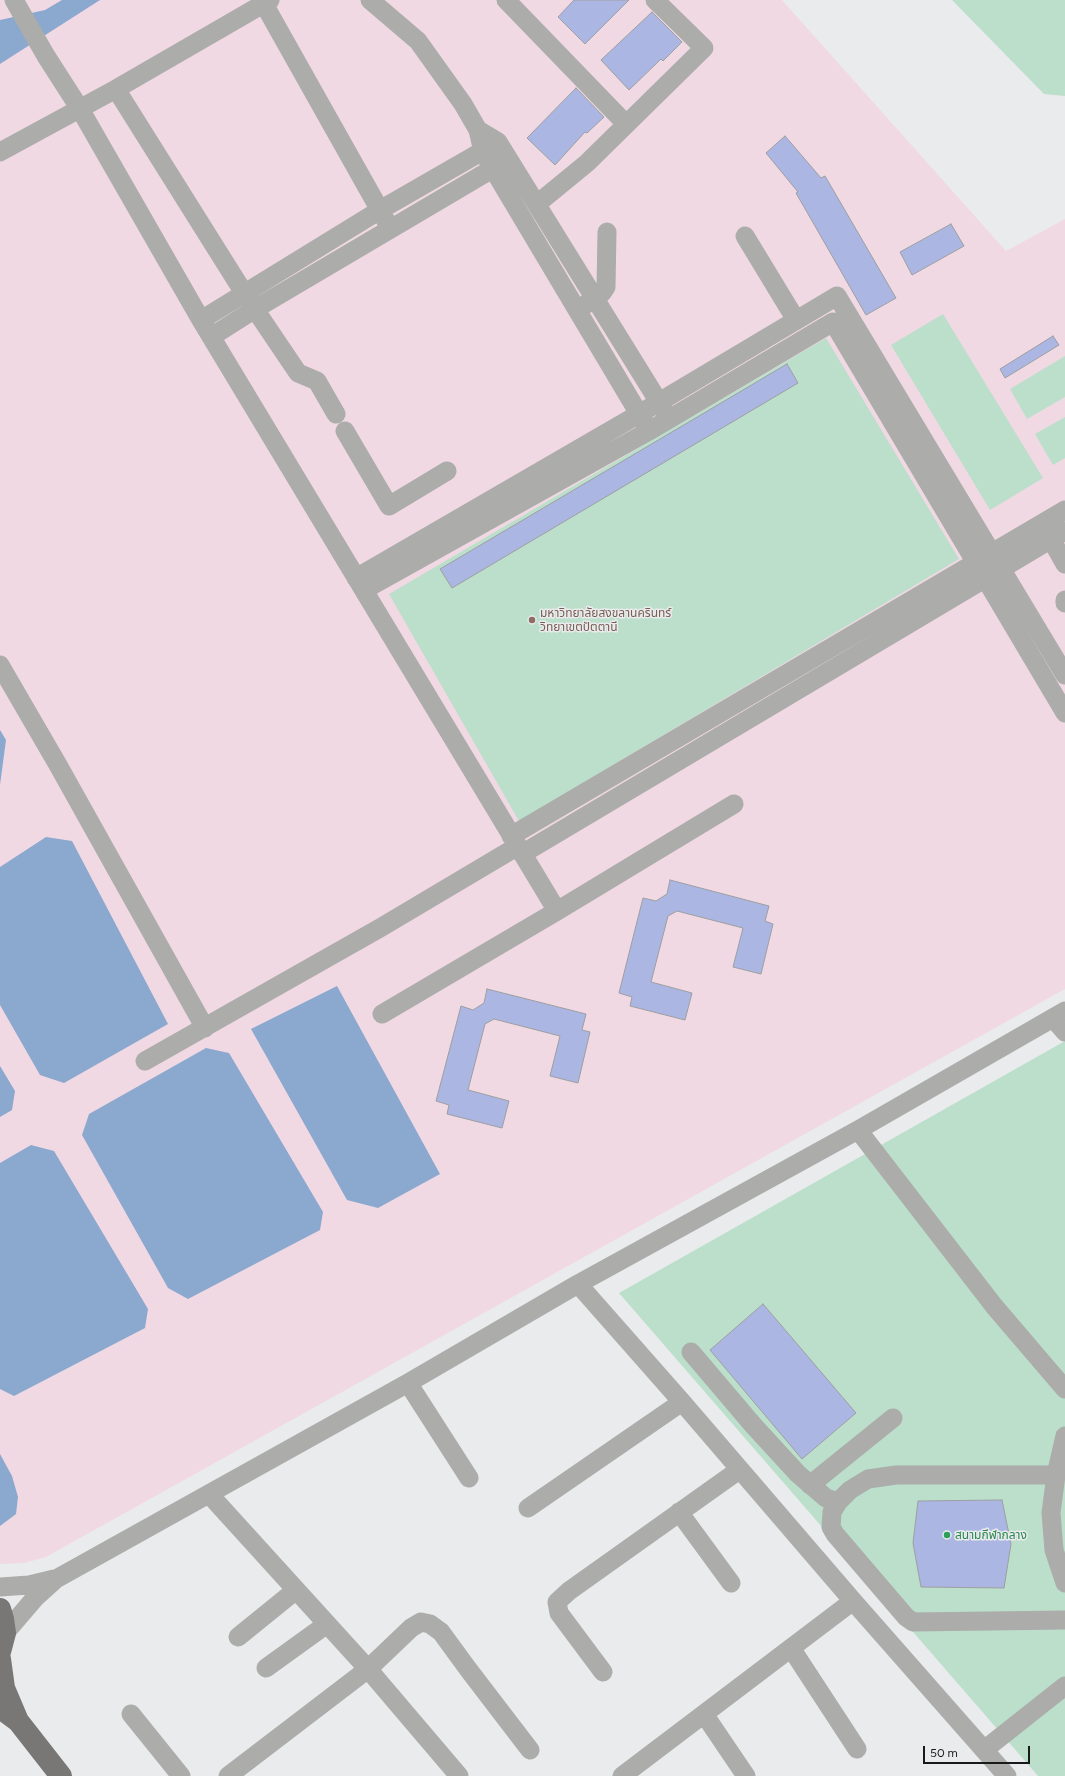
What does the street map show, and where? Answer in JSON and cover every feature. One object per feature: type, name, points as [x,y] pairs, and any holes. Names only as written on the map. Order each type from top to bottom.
[{"type":"main road","points":[[0,1609],[3,1619],[2,1643]]},
{"type":"main road","points":[[0,1659],[4,1688],[18,1722]]},
{"type":"main road","points":[[0,1708],[18,1722],[61,1776]]},
{"type":"street","points":[[14,0],[46,56],[80,109],[211,337],[557,911]]},
{"type":"street","points":[[370,0],[418,41],[463,104],[478,130],[501,164],[577,310],[649,431]]},
{"type":"street","points":[[506,0],[626,124]]},
{"type":"street","points":[[537,204],[587,163],[704,48],[654,0]]},
{"type":"street","points":[[0,152],[116,89],[267,2],[391,229]]},
{"type":"street","points":[[116,89],[244,293],[298,373],[317,381],[336,414]]},
{"type":"street","points":[[201,320],[380,210],[490,147]]},
{"type":"street","points":[[211,337],[255,309],[501,164]]},
{"type":"street","points":[[501,164],[537,204],[670,419]]},
{"type":"street","points":[[577,310],[595,299],[606,287],[607,232]]},
{"type":"street","points":[[745,236],[796,320]]},
{"type":"street","points":[[360,584],[639,414],[837,296],[922,454],[988,566],[1065,713]]},
{"type":"street","points":[[360,584],[649,431],[834,322],[922,454]]},
{"type":"street","points":[[345,431],[389,506],[447,471]]},
{"type":"street","points":[[145,1061],[380,928],[517,845],[988,566],[1065,510]]},
{"type":"street","points":[[988,566],[1058,535],[1065,564]]},
{"type":"street","points":[[988,566],[1065,675]]},
{"type":"street","points":[[0,665],[58,765],[205,1028]]},
{"type":"street","points":[[382,1014],[557,911],[734,804]]},
{"type":"street","points":[[2,1643],[36,1598],[56,1579],[408,1383],[578,1284],[1061,1020]]},
{"type":"street","points":[[858,1130],[994,1306],[1065,1389]]},
{"type":"street","points":[[578,1284],[1007,1776]]},
{"type":"street","points":[[691,1352],[753,1424],[810,1486],[826,1498],[838,1502]]},
{"type":"street","points":[[408,1383],[469,1478]]},
{"type":"street","points":[[528,1508],[682,1402]]},
{"type":"street","points":[[810,1486],[893,1418]]},
{"type":"street","points":[[1065,1436],[1056,1475],[1052,1513],[1054,1550],[1065,1583]]},
{"type":"street","points":[[603,1672],[559,1613],[557,1602],[569,1591],[739,1470]]},
{"type":"street","points":[[1056,1475],[896,1476],[877,1478],[857,1484],[838,1502],[832,1512],[830,1520],[831,1527],[835,1534],[906,1618],[912,1622],[1065,1620]]},
{"type":"street","points":[[209,1494],[368,1669],[459,1776]]},
{"type":"street","points":[[679,1512],[731,1583]]},
{"type":"street","points":[[0,1587],[29,1586],[56,1579]]},
{"type":"street","points":[[238,1637],[296,1590]]},
{"type":"street","points":[[622,1776],[853,1601]]},
{"type":"street","points":[[228,1776],[368,1669],[411,1628],[421,1622],[430,1624],[441,1632],[530,1750]]},
{"type":"street","points":[[266,1668],[327,1624]]},
{"type":"street","points":[[791,1648],[857,1749]]},
{"type":"street","points":[[984,1750],[1065,1686]]},
{"type":"street","points":[[131,1714],[180,1776]]},
{"type":"street","points":[[704,1714],[746,1776]]},
{"type":"shaded area","name":"มหาวิทยาลัยสงขลานครินทร์ วิทยาเขตปัตตานี","points":[[0,0],[782,0],[1006,251],[1065,219],[1065,989],[46,1557],[24,1563],[0,1564]]},
{"type":"green space","points":[[952,0],[1065,0],[1065,96],[1044,94]]},
{"type":"green space","points":[[943,314],[1043,478],[990,510],[891,345]]},
{"type":"green space","points":[[826,338],[959,559],[519,821],[389,594]]},
{"type":"green space","points":[[1065,356],[1065,397],[1027,419],[1010,389]]},
{"type":"green space","points":[[1065,417],[1065,458],[1053,465],[1035,434]]},
{"type":"green space","name":"สนามกีฬากลาง","points":[[1065,1041],[1065,1776],[1038,1776],[619,1293]]},
{"type":"water","points":[[62,0],[100,0],[0,64],[0,20],[45,10]]},
{"type":"water","points":[[0,730],[6,740],[0,785]]},
{"type":"water","points":[[46,837],[72,841],[168,1024],[64,1083],[40,1075],[0,1005],[0,867]]},
{"type":"water","points":[[337,986],[440,1174],[378,1208],[347,1200],[251,1029]]},
{"type":"water","points":[[206,1048],[229,1053],[323,1212],[320,1230],[188,1299],[168,1288],[82,1135],[89,1114]]},
{"type":"water","points":[[0,1066],[15,1091],[12,1110],[0,1117]]},
{"type":"water","points":[[31,1145],[54,1151],[148,1309],[145,1328],[14,1396],[0,1389],[0,1163]]},
{"type":"water","points":[[0,1454],[12,1476],[18,1497],[16,1514],[0,1526]]},
{"type":"building","points":[[574,0],[629,0],[585,44],[558,17]]},
{"type":"building","points":[[652,12],[682,42],[663,61],[661,59],[629,90],[601,60]]},
{"type":"building","points":[[576,88],[604,117],[587,133],[585,132],[555,165],[527,138]]},
{"type":"building","points":[[785,136],[821,178],[825,176],[896,298],[866,315],[796,193],[798,192],[766,153]]},
{"type":"building","points":[[951,224],[964,246],[912,275],[900,252]]},
{"type":"building","points":[[1053,336],[1059,345],[1005,378],[1000,369]]},
{"type":"building","points":[[787,364],[798,383],[452,588],[440,569]]},
{"type":"building","points":[[670,880],[769,906],[765,921],[773,924],[761,974],[733,967],[743,928],[677,911],[668,916],[651,982],[692,993],[685,1020],[630,1006],[632,997],[619,993],[643,898],[656,901],[667,894]]},
{"type":"building","points":[[487,989],[586,1014],[582,1030],[590,1032],[578,1083],[550,1076],[560,1036],[494,1019],[485,1024],[468,1090],[509,1101],[502,1128],[447,1114],[449,1105],[436,1101],[461,1006],[473,1010],[484,1003]]},
{"type":"building","points":[[763,1304],[856,1413],[802,1459],[710,1350]]},
{"type":"building","points":[[1002,1500],[1011,1544],[1004,1588],[921,1587],[913,1543],[918,1501]]},
{"type":"place","name":"มหาวิทยาลัยสงขลานครินทร์ วิทยาเขตปัตตานี","points":[[532,620]]},
{"type":"place","name":"สนามกีฬากลาง","points":[[947,1535]]}]
